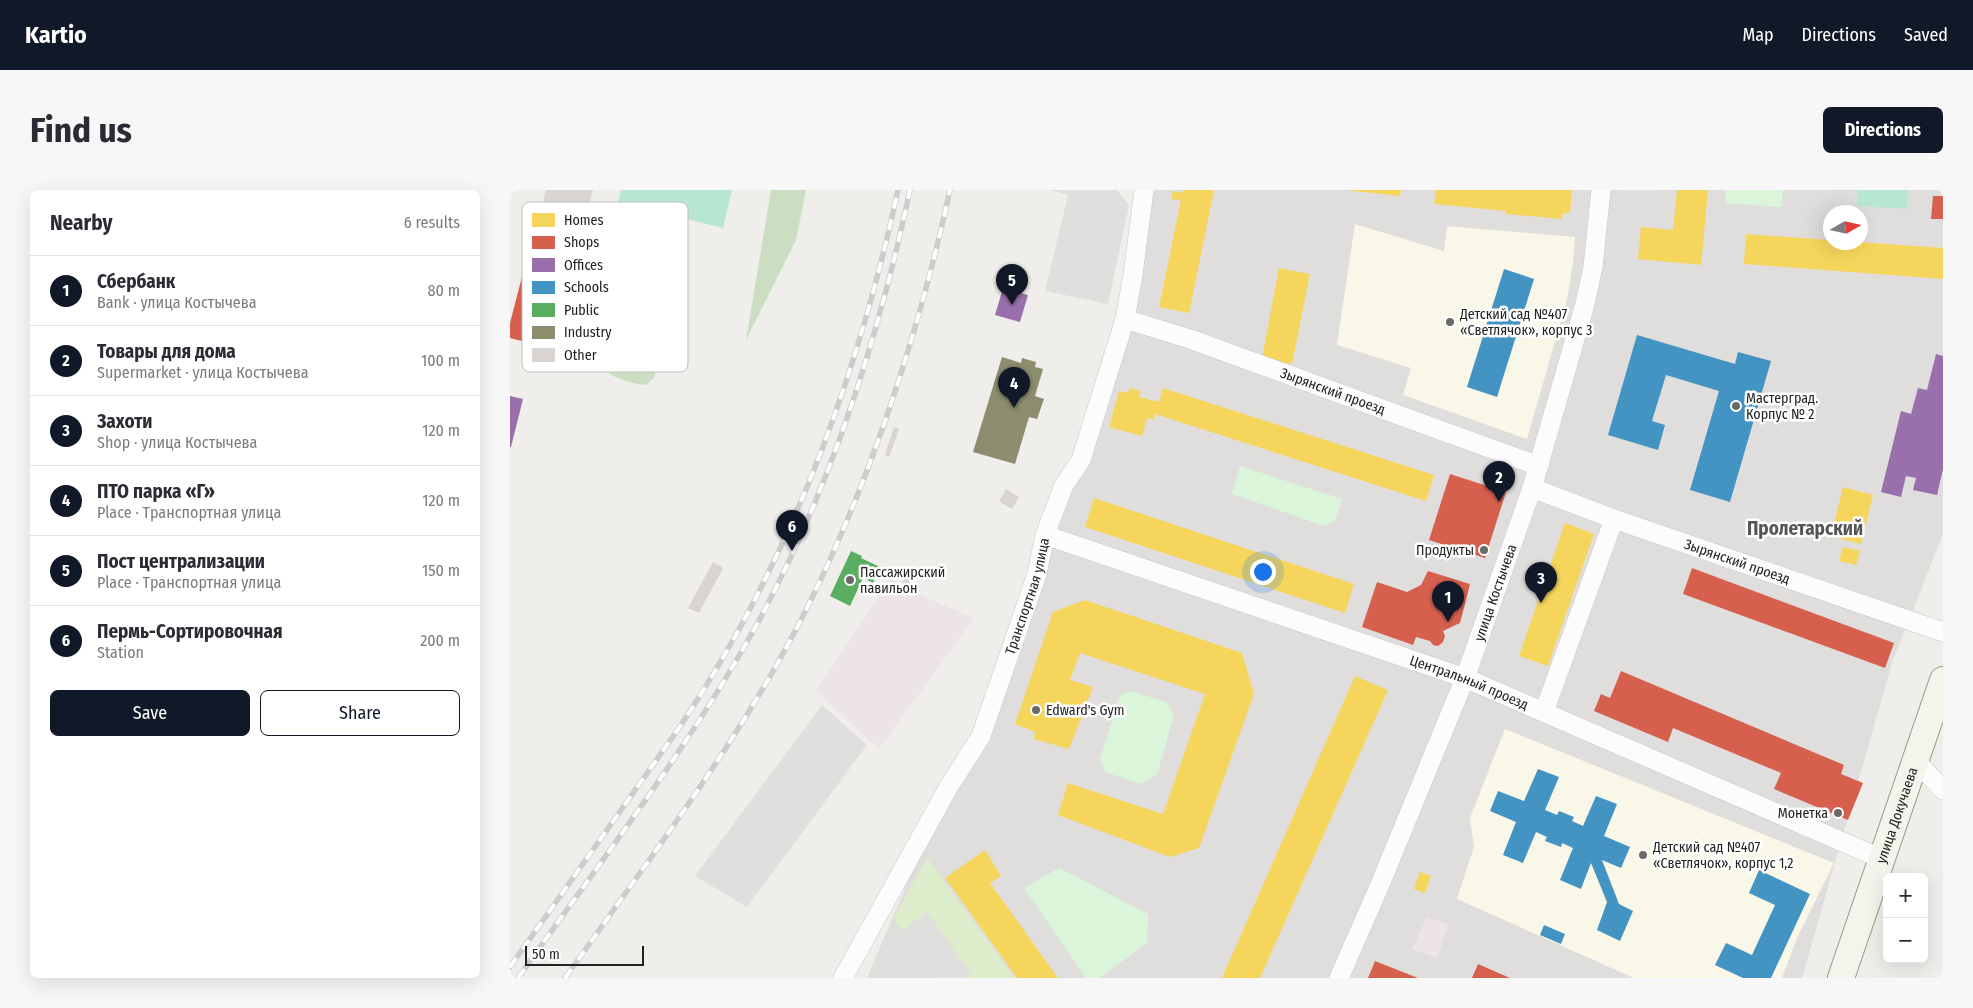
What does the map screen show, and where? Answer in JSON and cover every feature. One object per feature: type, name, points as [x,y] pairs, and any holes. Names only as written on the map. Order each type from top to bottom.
[{"type":"main road","name":"улица Докучаева","points":[[1841,978],[1943,680]]},
{"type":"street","name":"Транспортная улица","points":[[843,978],[948,788],[982,736],[1037,574],[1045,535],[1064,485],[1081,460],[1125,319],[1133,275],[1144,190]]},
{"type":"street","name":"улица Костычева","points":[[1339,978],[1379,887],[1465,678],[1532,488],[1585,304],[1593,268],[1601,190]]},
{"type":"street","name":"Зырянский проезд","points":[[1125,319],[1190,339],[1539,466]]},
{"type":"street","name":"Зырянский проезд","points":[[1532,488],[1614,520],[1943,632]]},
{"type":"street","points":[[1544,712],[1614,520]]},
{"type":"street","name":"Центральный проезд","points":[[1045,535],[1465,678],[1882,859]]},
{"type":"street","points":[[1915,760],[1943,790]]},
{"type":"shaded area","points":[[1049,190],[1117,190],[1129,205],[1108,304],[1045,291],[1068,195]]},
{"type":"shaded area","points":[[1149,190],[1943,190],[1943,534],[1892,663],[1802,978],[867,978],[1062,518],[1136,310]]},
{"type":"shaded area","points":[[1619,190],[1659,190],[1657,210],[1618,207]]},
{"type":"shaded area","name":"Детский сад №407 «Светлячок», корпус 3","points":[[1355,224],[1444,251],[1447,226],[1575,237],[1567,300],[1527,439],[1403,395],[1411,368],[1337,345]]},
{"type":"shaded area","points":[[891,578],[911,591],[974,618],[879,749],[816,691]]},
{"type":"shaded area","points":[[822,705],[867,745],[747,907],[695,876]]},
{"type":"shaded area","name":"Детский сад №407 «Светлячок», корпус 1,2","points":[[1505,729],[1834,863],[1798,936],[1782,978],[1634,978],[1457,899],[1474,847],[1470,818]]},
{"type":"shaded area","points":[[981,736],[1025,757],[1062,769],[1042,828],[1033,823]]},
{"type":"shaded area","points":[[1001,801],[1050,869],[1016,890],[967,816]]},
{"type":"shaded area","points":[[927,912],[971,974],[965,978],[936,978],[902,931]]},
{"type":"shaded area","points":[[1427,917],[1449,924],[1437,958],[1412,949]]},
{"type":"green space","points":[[621,190],[732,190],[723,228],[688,219],[688,202],[618,202]]},
{"type":"green space","points":[[771,190],[806,190],[796,240],[746,340]]},
{"type":"green space","points":[[1726,190],[1783,190],[1781,207],[1725,203]]},
{"type":"green space","points":[[1858,190],[1908,190],[1907,209],[1857,205]]},
{"type":"green space","points":[[610,372],[656,372],[654,378],[646,385],[632,383],[610,374]]},
{"type":"green space","points":[[1240,466],[1342,499],[1335,521],[1324,526],[1232,494]]},
{"type":"green space","points":[[1131,691],[1167,702],[1174,715],[1157,775],[1140,784],[1105,772],[1100,759],[1120,695]]},
{"type":"green space","points":[[927,858],[1015,978],[965,978],[970,974],[928,913],[902,931],[893,919]]},
{"type":"green space","points":[[1059,868],[1148,914],[1147,943],[1100,978],[1086,978],[1024,888]]},
{"type":"building: Homes","points":[[1183,190],[1214,190],[1189,313],[1159,307],[1181,200],[1171,199],[1173,191],[1182,193]]},
{"type":"building: Homes","points":[[1345,190],[1401,190],[1400,196]]},
{"type":"building: Homes","points":[[1436,190],[1572,190],[1570,213],[1563,213],[1562,219],[1506,214],[1506,211],[1434,204]]},
{"type":"building: Homes","points":[[1677,190],[1708,190],[1701,265],[1638,259],[1641,227],[1673,230]]},
{"type":"building: Homes","points":[[1746,234],[1823,240],[1823,250],[1868,250],[1868,243],[1943,248],[1943,279],[1744,264]]},
{"type":"building: Homes","points":[[1279,268],[1310,274],[1292,364],[1262,358]]},
{"type":"building: Homes","points":[[1130,388],[1141,391],[1139,397],[1159,402],[1163,388],[1434,475],[1426,501],[1155,414],[1154,420],[1147,418],[1142,436],[1109,427],[1119,391],[1128,393]]},
{"type":"building: Homes","points":[[1843,487],[1873,495],[1861,544],[1831,536]]},
{"type":"building: Homes","points":[[1094,498],[1354,584],[1345,613],[1085,527]]},
{"type":"building: Homes","points":[[1565,523],[1594,534],[1548,666],[1519,656]]},
{"type":"building: Homes","points":[[1843,547],[1860,551],[1856,565],[1839,561]]},
{"type":"building: Homes","points":[[1085,600],[1242,653],[1254,694],[1199,848],[1170,857],[1058,815],[1068,783],[1163,814],[1205,694],[1080,653],[1070,680],[1093,687],[1069,749],[1034,739],[1035,732],[1015,724],[1053,612]]},
{"type":"building: Homes","points":[[1355,676],[1388,690],[1260,978],[1222,978]]},
{"type":"building: Homes","points":[[985,850],[1001,876],[990,883],[1058,978],[1017,978],[945,878]]},
{"type":"building: Homes","points":[[1420,872],[1431,876],[1425,893],[1414,889]]},
{"type":"building: Shops","points":[[1933,196],[1943,196],[1943,219],[1931,219]]},
{"type":"building: Shops","points":[[522,277],[522,341],[510,338],[510,323]]},
{"type":"building: Shops","points":[[1450,474],[1506,492],[1485,558],[1429,540]]},
{"type":"building: Shops","points":[[1692,568],[1894,643],[1885,668],[1683,594]]},
{"type":"building: Shops","points":[[1428,571],[1470,584],[1460,623],[1443,631],[1445,636],[1443,642],[1438,646],[1433,645],[1430,641],[1416,637],[1413,645],[1362,627],[1377,582],[1407,592],[1421,585]]},
{"type":"building: Shops","points":[[1621,671],[1844,765],[1841,774],[1863,783],[1848,820],[1774,789],[1781,773],[1673,728],[1668,742],[1594,711],[1601,694],[1610,698]]},
{"type":"building: Shops","points":[[1375,961],[1418,978],[1368,978]]},
{"type":"building: Shops","points":[[1478,964],[1510,978],[1472,978]]},
{"type":"building: Offices","points":[[1003,288],[1028,295],[1020,322],[995,315]]},
{"type":"building: Offices","points":[[1936,354],[1943,356],[1943,469],[1937,495],[1913,490],[1916,478],[1906,476],[1901,497],[1881,492],[1901,411],[1911,414],[1918,388],[1927,390]]},
{"type":"building: Offices","points":[[510,396],[523,399],[511,447],[510,447]]},
{"type":"building: Schools","points":[[1504,269],[1534,279],[1497,397],[1467,387]]},
{"type":"building: Schools","name":"Мастерград. Корпус № 2","points":[[1637,335],[1735,364],[1738,352],[1771,361],[1730,502],[1690,490],[1719,391],[1666,375],[1652,421],[1665,425],[1658,450],[1608,435]]},
{"type":"building: Schools","points":[[1538,769],[1559,777],[1545,810],[1557,815],[1559,811],[1574,817],[1572,821],[1583,826],[1596,796],[1617,804],[1604,836],[1630,847],[1621,868],[1602,860],[1619,904],[1633,911],[1620,941],[1597,930],[1607,902],[1591,863],[1581,889],[1560,880],[1573,848],[1562,843],[1561,847],[1545,841],[1547,837],[1536,832],[1523,863],[1503,855],[1516,822],[1490,811],[1498,791],[1524,801]]},
{"type":"building: Schools","points":[[1759,870],[1810,894],[1771,978],[1743,978],[1715,965],[1726,943],[1752,955],[1775,905],[1749,893]]},
{"type":"building: Schools","points":[[1544,925],[1565,934],[1561,944],[1540,935]]},
{"type":"building: Public","name":"Пассажирский павильон","points":[[851,551],[880,567],[873,583],[863,578],[850,606],[830,596]]},
{"type":"building: Industry","points":[[1002,357],[1021,363],[1022,358],[1036,362],[1035,367],[1043,369],[1035,396],[1044,399],[1037,419],[1029,417],[1015,464],[973,452]]},
{"type":"building: Other","points":[[546,190],[593,190],[590,202],[543,202]]},
{"type":"building: Other","points":[[894,427],[899,429],[889,457],[885,455]]},
{"type":"building: Other","points":[[1006,489],[1019,497],[1012,509],[999,501]]},
{"type":"building: Other","points":[[713,562],[723,568],[699,613],[688,608]]},
{"type":"building: Other","points":[[905,577],[911,579],[908,586],[902,583]]},
{"type":"railway","points":[[510,967],[679,728],[718,666],[753,602],[785,537],[814,470],[839,401],[862,331],[898,190]]},
{"type":"railway","points":[[518,978],[646,800],[707,709],[762,615],[787,565],[810,513],[851,408],[884,299],[910,190]]},
{"type":"railway","points":[[565,978],[710,773],[751,709],[806,610],[852,510],[891,404],[924,297],[950,190]]},
{"type":"place","name":"Пост централизации","points":[[1012,305]]},
{"type":"place","name":"Детский сад №407 «Светлячок», корпус 3","points":[[1450,322]]},
{"type":"place","name":"Мастерград. Корпус № 2","points":[[1736,406]]},
{"type":"place","name":"ПТО парка «Г»","points":[[1014,408]]},
{"type":"place","name":"Товары для дома","points":[[1499,502]]},
{"type":"place","name":"Продукты","points":[[1484,550]]},
{"type":"place","name":"Пермь-Сортировочная","points":[[792,551]]},
{"type":"place","name":"Пассажирский павильон","points":[[850,580]]},
{"type":"place","name":"Захоти","points":[[1541,603]]},
{"type":"place","name":"Сбербанк","points":[[1448,622]]},
{"type":"place","name":"Edward's Gym","points":[[1036,710]]},
{"type":"place","name":"Монетка","points":[[1838,813]]},
{"type":"place","name":"Детский сад №407 «Светлячок», корпус 1,2","points":[[1643,855]]},
{"type":"district","name":"Пролетарский","points":[[1805,528]]}]
